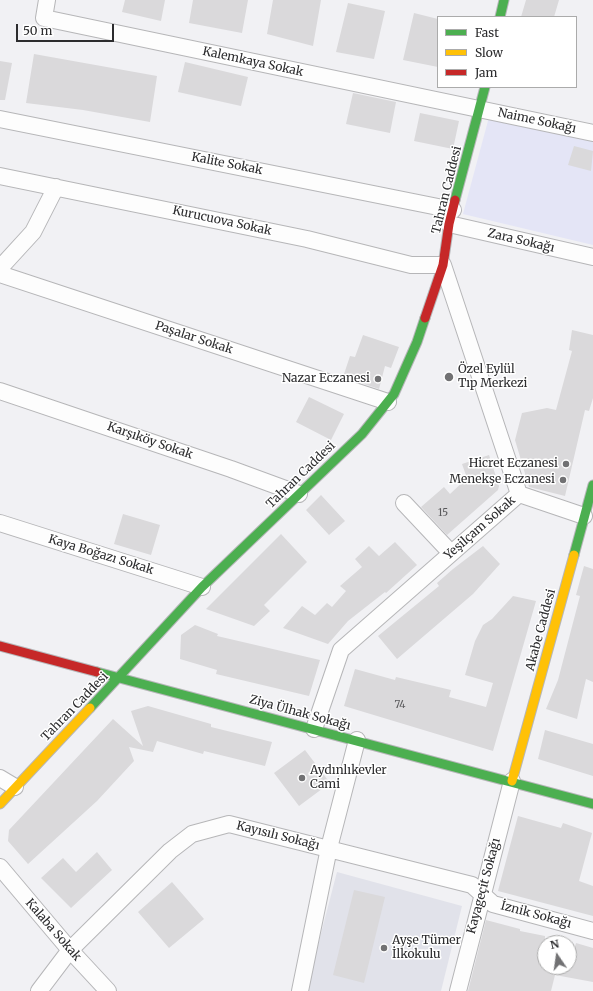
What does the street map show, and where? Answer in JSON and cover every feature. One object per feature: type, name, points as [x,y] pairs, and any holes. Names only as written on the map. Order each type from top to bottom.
[{"type":"street","name":"Kalemkaya Sokak","points":[[47,0],[44,18],[481,108]]},
{"type":"street","points":[[500,16],[504,0]]},
{"type":"street","name":"Tahran Caddesi","points":[[0,804],[120,677],[202,587],[362,434],[394,394],[417,342],[443,265],[451,217],[481,108],[485,88]]},
{"type":"street","name":"Naime Sokağı","points":[[481,108],[593,133]]},
{"type":"street","name":"Kalite Sokak","points":[[0,119],[451,217]]},
{"type":"street","name":"Kurucuova Sokak","points":[[0,176],[307,239],[411,265],[443,265]]},
{"type":"street","points":[[0,268],[33,232],[56,187]]},
{"type":"street","name":"Zara Sokağı","points":[[451,217],[593,257]]},
{"type":"street","name":"Yeşilçam Sokak","points":[[314,729],[341,650],[519,494],[443,265]]},
{"type":"street","name":"Paşalar Sokak","points":[[0,274],[388,402]]},
{"type":"street","name":"Karşıköy Sokak","points":[[0,391],[232,469],[300,494]]},
{"type":"street","name":"Akabe Caddesi","points":[[512,781],[593,485]]},
{"type":"street","points":[[519,494],[584,516]]},
{"type":"street","points":[[404,503],[451,553]]},
{"type":"street","name":"Kaya Boğazı Sokak","points":[[0,524],[202,587]]},
{"type":"street","name":"Ziya Ülhak Sokağı","points":[[0,646],[512,781],[593,804]]},
{"type":"street","points":[[300,991],[329,848],[357,740]]},
{"type":"street","points":[[0,778],[15,787]]},
{"type":"street","name":"Kayageçit Sokağı","points":[[458,991],[512,781]]},
{"type":"street","name":"Kayısılı Sokağı","points":[[39,991],[70,950],[170,851],[192,834],[230,824],[329,848],[472,886],[482,894]]},
{"type":"street","name":"Kalaba Sokak","points":[[0,867],[70,950],[108,991]]},
{"type":"street","name":"İznik Sokağı","points":[[482,894],[493,904],[593,931]]},
{"type":"shaded area","points":[[489,117],[593,142],[593,245],[463,214]]},
{"type":"shaded area","name":"Ayşe Tümer İlkokulu","points":[[337,872],[462,906],[441,991],[306,991]]},
{"type":"building","points":[[125,0],[165,0],[161,21],[122,12]]},
{"type":"building","points":[[193,0],[248,0],[242,33],[189,23]]},
{"type":"building","points":[[273,0],[321,0],[313,46],[267,34]]},
{"type":"building","points":[[526,0],[559,0],[554,16],[521,16]]},
{"type":"building","points":[[348,3],[385,11],[374,59],[336,52]]},
{"type":"building","points":[[414,13],[437,19],[437,67],[403,60]]},
{"type":"building","points":[[34,54],[157,76],[150,122],[83,110],[26,103]]},
{"type":"building","points":[[0,61],[12,63],[5,100],[0,100]]},
{"type":"building","points":[[185,62],[248,77],[241,106],[178,92]]},
{"type":"building","points":[[353,93],[396,102],[390,133],[346,124]]},
{"type":"building","points":[[420,113],[459,121],[453,149],[414,141]]},
{"type":"building","points":[[574,146],[593,151],[591,171],[568,165]]},
{"type":"building","points":[[572,330],[593,335],[593,398],[589,411],[585,410],[565,496],[529,487],[515,440],[522,413],[547,408],[556,410],[572,351],[569,350]]},
{"type":"building","points":[[363,335],[399,347],[391,368],[385,366],[379,389],[343,377],[350,356],[355,357]]},
{"type":"building","points":[[309,397],[344,414],[331,440],[296,422]]},
{"type":"building","points":[[489,455],[499,486],[498,490],[447,535],[421,507],[444,487],[450,494],[467,478],[462,464]]},
{"type":"building","points":[[321,495],[345,521],[329,535],[306,510]]},
{"type":"building","points":[[123,514],[160,525],[151,555],[114,544]]},
{"type":"building","points":[[281,534],[307,562],[264,605],[270,611],[254,626],[206,609]]},
{"type":"building","points":[[395,542],[417,565],[386,593],[385,592],[348,621],[328,644],[283,628],[302,606],[315,615],[327,603],[332,607],[346,591],[340,586],[362,567],[355,559],[369,546],[379,556]]},
{"type":"building","points":[[483,546],[500,564],[473,594],[397,659],[378,636],[439,586],[437,583],[453,569]]},
{"type":"building","points":[[584,566],[593,569],[593,682],[586,679],[577,719],[546,709],[558,680],[580,596],[576,595]]},
{"type":"building","points":[[513,596],[536,601],[493,751],[344,706],[355,669],[395,680],[396,677],[451,690],[449,697],[486,707],[493,683],[465,675],[475,641],[483,625],[492,619]]},
{"type":"building","points":[[195,625],[218,634],[217,636],[320,660],[309,696],[216,674],[217,670],[180,659],[181,635]]},
{"type":"building","points":[[148,706],[211,724],[211,727],[272,742],[265,766],[204,751],[203,754],[157,741],[153,752],[129,747],[134,761],[97,801],[28,864],[8,841],[9,830],[113,719],[143,746],[131,711]]},
{"type":"building","points":[[545,730],[593,744],[593,776],[538,759]]},
{"type":"building","name":"Aydınlıkevler Cami","points":[[305,750],[330,783],[299,806],[274,773]]},
{"type":"building","points":[[518,816],[561,828],[563,823],[592,833],[579,881],[593,886],[593,916],[498,891]]},
{"type":"building","points":[[97,852],[112,870],[71,908],[41,878],[63,858],[76,872]]},
{"type":"building","points":[[172,882],[204,919],[169,948],[138,912]]},
{"type":"building","points":[[354,890],[385,897],[364,983],[333,975]]},
{"type":"building","points":[[486,920],[520,929],[520,931],[540,935],[537,935],[537,975],[555,975],[551,991],[468,991]]},
{"type":"building","points":[[577,943],[593,948],[593,982],[555,975],[577,975]]},
{"type":"traffic: fast","points":[[500,16],[504,0]]},
{"type":"traffic: fast","points":[[455,200],[485,88]]},
{"type":"traffic: fast","points":[[90,708],[202,587],[362,434],[394,394],[417,342],[425,318]]},
{"type":"traffic: fast","points":[[574,555],[593,485]]},
{"type":"traffic: fast","points":[[97,672],[593,804]]},
{"type":"traffic: slow","points":[[512,781],[574,555]]},
{"type":"traffic: slow","points":[[0,804],[90,708]]},
{"type":"traffic: jam","points":[[425,318],[443,265],[449,224],[455,200]]},
{"type":"traffic: jam","points":[[0,646],[97,672]]},
{"type":"place","name":"Özel Eylül Tıp Merkezi","points":[[449,377]]},
{"type":"place","name":"Nazar Eczanesi","points":[[378,379]]},
{"type":"place","name":"Hicret Eczanesi","points":[[566,464]]},
{"type":"place","name":"Menekşe Eczanesi","points":[[563,480]]},
{"type":"place","name":"Aydınlıkevler Cami","points":[[302,778]]},
{"type":"place","name":"Ayşe Tümer İlkokulu","points":[[384,948]]}]
